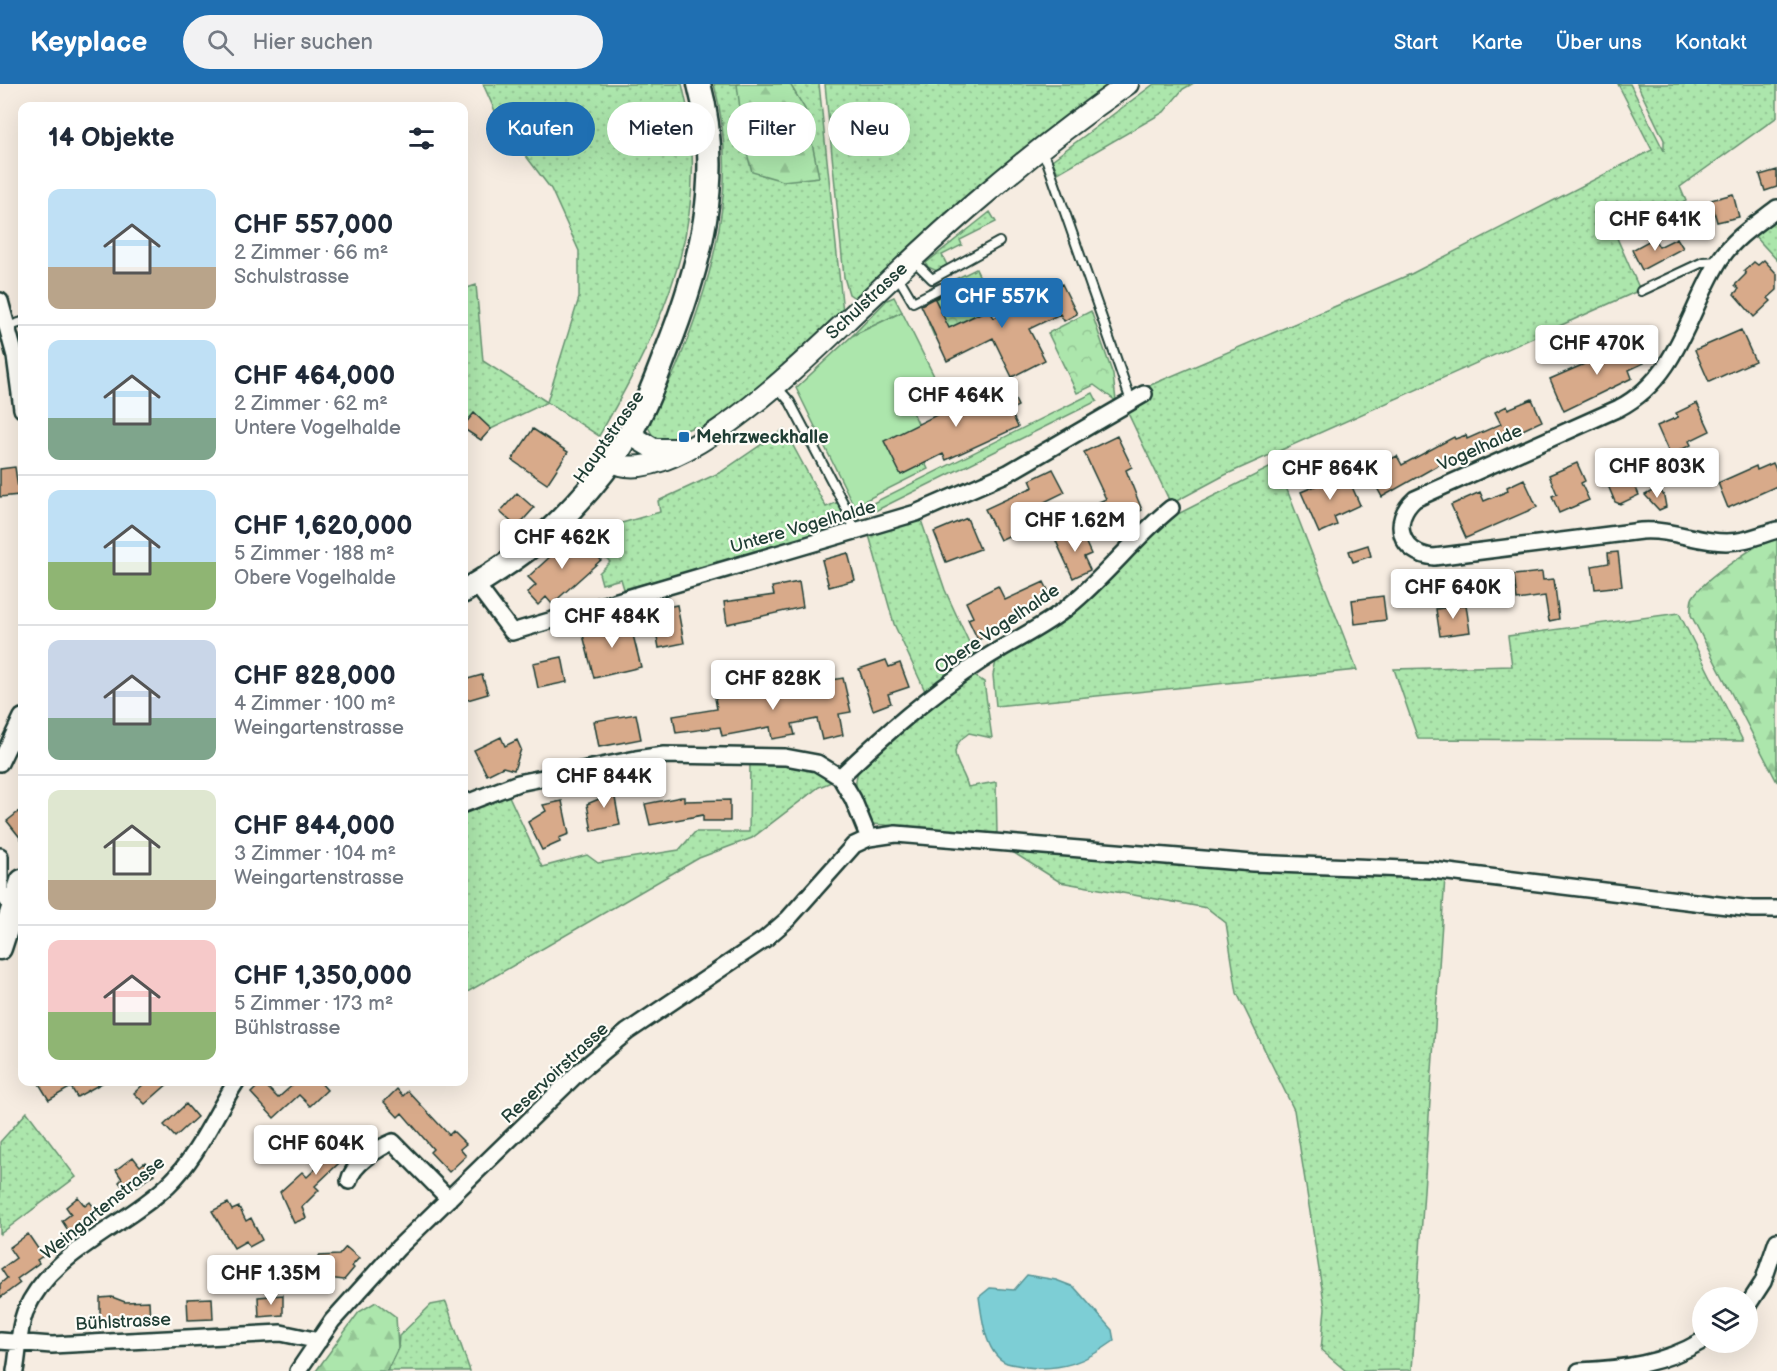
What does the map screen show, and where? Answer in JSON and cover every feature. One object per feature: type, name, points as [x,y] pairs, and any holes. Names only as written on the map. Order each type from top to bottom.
[{"type":"main road","name":"Hauptstrasse","points":[[470,587],[549,531],[615,445],[667,351],[692,283],[703,240],[709,201],[711,160],[708,123],[699,84]]},
{"type":"main road","points":[[0,948],[15,911],[18,889]]},
{"type":"street","name":"Schulstrasse","points":[[615,445],[625,465],[649,464],[673,456],[736,419],[776,386],[912,259],[978,201],[1040,150],[1128,84]]},
{"type":"street","name":"Vogelhalde","points":[[1777,208],[1741,234],[1720,261],[1665,369],[1647,390],[1619,408],[1415,499],[1402,515],[1402,536],[1407,546],[1415,552],[1434,557],[1641,531],[1667,530],[1729,542],[1755,538],[1777,530]]},
{"type":"street","points":[[0,301],[18,387]]},
{"type":"street","name":"Untere Vogelhalde","points":[[470,587],[512,632],[855,533],[916,513],[1008,473],[1137,398]]},
{"type":"street","name":"Schulstrasse","points":[[615,445],[669,450],[690,446]]},
{"type":"street","name":"Obere Vogelhalde","points":[[840,777],[894,726],[919,706],[980,662],[1067,607],[1095,583],[1146,528],[1171,508]]},
{"type":"street","points":[[0,763],[18,725]]},
{"type":"street","points":[[468,802],[518,783],[664,755],[794,758],[817,763],[840,777],[854,798],[869,838],[896,834],[1253,863],[1432,870],[1741,908],[1777,909]]},
{"type":"street","name":"Reservoirstrasse","points":[[298,1371],[332,1322],[391,1256],[606,1047],[765,939],[788,919],[854,845],[869,838]]},
{"type":"street","points":[[0,856],[0,892],[15,911]]},
{"type":"street","name":"Weingartenstrasse","points":[[15,1371],[20,1327],[37,1291],[71,1257],[168,1185],[198,1148],[234,1086]]},
{"type":"street","points":[[349,1181],[350,1174],[381,1147],[393,1142],[449,1199]]},
{"type":"street","points":[[1758,1290],[1763,1282],[1777,1241]]},
{"type":"street","name":"Bühlstrasse","points":[[0,1341],[52,1345],[281,1333],[319,1341]]},
{"type":"street","points":[[1579,1371],[1653,1363],[1692,1347]]},
{"type":"lane","points":[[1040,150],[1047,160],[1137,398]]},
{"type":"lane","points":[[912,259],[932,279],[999,242]]},
{"type":"lane","points":[[1641,291],[1703,262],[1720,261]]},
{"type":"lane","points":[[896,274],[913,302],[941,288]]},
{"type":"lane","points":[[7,327],[18,323]]},
{"type":"lane","points":[[776,386],[790,402],[848,512],[855,533]]},
{"type":"green space","points":[[483,84],[682,84],[685,102],[607,102],[607,156],[692,156],[692,179],[688,224],[677,268],[662,310],[644,353],[599,436],[547,402],[579,298],[579,251],[551,189],[526,156],[595,156],[595,102],[491,102]]},
{"type":"green space","points":[[714,84],[819,84],[843,312],[774,377],[737,406],[696,431],[694,427],[668,441],[654,438],[647,425],[673,375],[690,334],[712,264],[723,192],[724,156],[721,120]]},
{"type":"green space","points":[[737,84],[790,84],[801,102],[739,102]]},
{"type":"green space","points":[[825,84],[1117,84],[855,298],[849,294],[844,277],[832,156],[910,156],[910,102],[828,102],[828,114]]},
{"type":"green space","points":[[1154,84],[1192,84],[1183,89],[1164,112],[1058,173],[1052,160]]},
{"type":"green space","points":[[1618,84],[1630,84],[1664,151],[1664,140],[1637,84],[1777,84],[1777,117],[1680,187],[1686,201],[1617,238],[1640,290],[1225,475],[1171,504],[1127,411],[1150,400],[1146,387],[1411,274],[1652,150]]},
{"type":"green space","points":[[748,156],[815,156],[819,177],[783,181],[752,172]]},
{"type":"green space","points":[[990,212],[996,222],[960,240],[962,245],[942,255],[947,265],[937,271],[928,267],[926,263]]},
{"type":"green space","points":[[1777,216],[1777,260],[1753,234]]},
{"type":"green space","points":[[976,269],[994,306],[934,336],[928,322],[942,315],[935,299],[945,294],[941,286]]},
{"type":"green space","points":[[476,285],[483,361],[547,402],[491,429],[474,413],[468,420],[468,288]]},
{"type":"green space","points":[[894,297],[902,312],[852,336],[887,300]]},
{"type":"green space","points":[[1091,311],[1113,375],[1116,401],[1094,385],[1077,393],[1048,333]]},
{"type":"green space","points":[[902,312],[943,394],[912,410],[921,430],[911,435],[928,469],[854,506],[796,388],[852,336]]},
{"type":"green space","points":[[1093,393],[1097,401],[871,513],[867,506]]},
{"type":"green space","points":[[784,429],[826,507],[838,502],[844,518],[840,527],[738,557],[709,570],[705,567],[624,589],[621,579],[602,584],[599,573],[610,562],[597,548],[622,523],[660,512],[658,501],[721,472]]},
{"type":"green space","points":[[1277,464],[1357,670],[996,706],[993,675],[996,661],[1074,613],[1094,596],[1153,531],[1172,517]]},
{"type":"green space","points":[[920,517],[945,590],[977,660],[926,693],[894,624],[869,535]]},
{"type":"green space","points":[[1777,535],[1777,782],[1691,615],[1691,601],[1699,590],[1719,572]]},
{"type":"green space","points":[[1679,613],[1743,741],[1418,739],[1394,669],[1512,666],[1508,636]]},
{"type":"green space","points":[[973,675],[984,682],[992,738],[969,733],[956,746],[955,753],[968,787],[996,782],[997,835],[873,824],[863,812],[856,789],[860,767],[938,699]]},
{"type":"green space","points":[[750,763],[807,768],[834,781],[819,787],[752,838],[699,858],[468,992],[468,810],[508,794],[542,867],[587,855],[598,863],[679,850],[695,832],[749,832]]},
{"type":"green space","points":[[1011,851],[1237,868],[1445,877],[1412,1370],[1346,1371],[1321,1350],[1325,1308],[1294,1110],[1237,993],[1226,923],[1207,908],[1060,882]]},
{"type":"green space","points":[[27,1112],[76,1177],[0,1234],[0,1142]]},
{"type":"green space","points":[[376,1302],[396,1317],[398,1348],[387,1371],[316,1371],[359,1312]]},
{"type":"green space","points":[[446,1302],[470,1371],[387,1371],[398,1348],[399,1336],[431,1305]]},
{"type":"water","points":[[1027,1275],[1056,1280],[1074,1287],[1112,1330],[1114,1341],[1083,1360],[1051,1368],[1026,1367],[1000,1359],[989,1344],[979,1297],[990,1288],[1014,1290]]},
{"type":"building","points":[[1777,170],[1777,187],[1765,191],[1760,175]]},
{"type":"building","points":[[1733,194],[1739,217],[1717,222],[1711,200]]},
{"type":"building","points":[[1654,238],[1659,247],[1677,238],[1683,248],[1642,270],[1632,250]]},
{"type":"building","points":[[1764,260],[1777,274],[1777,290],[1768,298],[1771,301],[1754,317],[1734,294],[1739,289],[1735,285],[1746,274],[1744,271],[1754,262],[1758,265]]},
{"type":"building","points":[[1062,284],[1077,314],[1064,321],[1060,314],[1029,329],[1045,360],[1012,377],[993,338],[947,361],[921,305],[944,293],[935,299],[949,328],[989,309],[994,318]]},
{"type":"building","points":[[1741,330],[1755,361],[1709,382],[1695,350]]},
{"type":"building","points":[[1634,342],[1645,349],[1641,358],[1644,363],[1629,370],[1632,378],[1564,411],[1550,379],[1619,349],[1618,347]]},
{"type":"building","points":[[985,381],[989,389],[1006,381],[1018,406],[1010,410],[1018,427],[946,460],[943,454],[901,475],[884,441],[971,398],[968,390]]},
{"type":"building","points":[[1532,399],[1542,421],[1452,463],[1451,461],[1442,463],[1382,497],[1368,471],[1397,456],[1402,465],[1454,437],[1455,439],[1466,435],[1467,439],[1501,424],[1495,412]]},
{"type":"building","points":[[1697,403],[1710,431],[1689,441],[1691,445],[1670,455],[1657,426],[1678,417],[1676,413]]},
{"type":"building","points":[[474,413],[491,429],[481,440],[468,432],[468,420]]},
{"type":"building","points":[[533,429],[568,452],[547,484],[512,460]]},
{"type":"building","points":[[1117,436],[1132,467],[1126,470],[1142,510],[1124,518],[1128,527],[1112,533],[1099,502],[1106,499],[1084,452]]},
{"type":"building","points":[[1625,460],[1634,468],[1631,477],[1639,495],[1620,504],[1615,502],[1602,471],[1608,470],[1607,464],[1613,461]]},
{"type":"building","points":[[1577,463],[1585,481],[1581,483],[1589,500],[1559,513],[1552,496],[1557,494],[1549,475]]},
{"type":"building","points":[[1773,463],[1777,472],[1777,486],[1728,508],[1718,483],[1756,466],[1757,470]]},
{"type":"building","points":[[15,467],[18,495],[0,497],[0,469]]},
{"type":"building","points":[[1053,469],[1065,492],[1026,511],[1032,525],[1000,540],[985,509],[1033,487],[1030,480]]},
{"type":"building","points":[[1346,473],[1360,505],[1334,517],[1337,525],[1319,533],[1301,492]]},
{"type":"building","points":[[1524,479],[1537,507],[1466,538],[1451,505],[1480,492],[1484,501],[1508,491],[1507,487]]},
{"type":"building","points":[[1654,490],[1661,491],[1666,507],[1659,510],[1645,495]]},
{"type":"building","points":[[517,493],[534,508],[517,527],[500,512]]},
{"type":"building","points":[[967,518],[980,549],[946,562],[934,532]]},
{"type":"building","points":[[1080,530],[1091,554],[1084,557],[1090,570],[1073,578],[1056,541]]},
{"type":"building","points":[[576,533],[601,560],[552,604],[546,597],[538,605],[527,593],[536,585],[528,577]]},
{"type":"building","points":[[1368,545],[1371,556],[1353,562],[1349,551]]},
{"type":"building","points":[[1618,552],[1622,586],[1595,589],[1592,566],[1609,563],[1608,553]]},
{"type":"building","points":[[848,553],[855,580],[829,587],[822,560]]},
{"type":"building","points":[[1542,572],[1543,580],[1554,579],[1559,619],[1549,621],[1545,596],[1517,600],[1514,575]]},
{"type":"building","points":[[799,582],[803,607],[727,624],[724,602],[774,595],[772,587]]},
{"type":"building","points":[[1044,582],[1051,596],[1011,615],[1015,623],[978,640],[968,619],[973,617],[966,602],[998,586],[1005,600]]},
{"type":"building","points":[[1383,596],[1386,620],[1355,624],[1352,600]]},
{"type":"building","points":[[677,605],[684,643],[659,648],[652,610]]},
{"type":"building","points":[[1466,605],[1470,632],[1440,636],[1436,609]]},
{"type":"building","points":[[629,619],[641,667],[594,678],[582,631]]},
{"type":"building","points":[[562,657],[567,682],[538,688],[533,663]]},
{"type":"building","points":[[886,660],[889,667],[900,663],[909,687],[888,694],[891,703],[873,710],[859,669]]},
{"type":"building","points":[[482,675],[488,694],[468,700],[468,679]]},
{"type":"building","points":[[843,678],[851,712],[839,714],[843,735],[822,740],[817,719],[792,724],[795,735],[772,739],[770,727],[722,736],[720,727],[676,733],[673,716],[717,709],[715,698],[759,691],[758,686],[786,680],[789,695],[826,687],[825,681]]},
{"type":"building","points":[[636,714],[641,739],[599,747],[594,721]]},
{"type":"building","points":[[501,737],[505,746],[517,740],[521,749],[514,770],[503,767],[487,775],[474,750]]},
{"type":"building","points":[[612,782],[620,825],[592,831],[587,804],[599,799],[597,784]]},
{"type":"building","points":[[684,797],[684,801],[730,800],[730,821],[703,821],[703,815],[650,825],[645,804]]},
{"type":"building","points":[[562,801],[569,834],[559,838],[560,842],[542,850],[528,822],[546,811],[543,805]]},
{"type":"building","points":[[18,812],[18,835],[7,821]]},
{"type":"building","points":[[40,1086],[97,1086],[77,1097],[71,1087],[49,1100]]},
{"type":"building","points":[[142,1086],[165,1086],[145,1104],[134,1093]]},
{"type":"building","points":[[258,1086],[266,1086],[278,1098],[292,1086],[324,1086],[327,1090],[310,1106],[299,1095],[274,1118],[251,1093]]},
{"type":"building","points":[[397,1089],[403,1096],[408,1091],[449,1135],[453,1131],[466,1144],[460,1149],[466,1156],[449,1172],[430,1152],[433,1149],[402,1113],[398,1117],[384,1102]]},
{"type":"building","points":[[186,1104],[197,1117],[175,1137],[164,1125]]},
{"type":"building","points":[[342,1128],[358,1145],[315,1186],[319,1190],[302,1207],[306,1218],[294,1223],[280,1192],[302,1172],[307,1177],[332,1153],[324,1145]]},
{"type":"building","points":[[133,1157],[140,1166],[145,1162],[154,1174],[128,1193],[119,1182],[122,1179],[116,1170]]},
{"type":"building","points":[[78,1197],[85,1206],[90,1202],[99,1214],[71,1235],[62,1221],[71,1214],[66,1207]]},
{"type":"building","points":[[228,1203],[232,1210],[239,1207],[246,1221],[251,1218],[262,1240],[249,1247],[246,1241],[234,1248],[212,1211]]},
{"type":"building","points":[[28,1234],[43,1256],[37,1260],[39,1263],[17,1279],[20,1283],[0,1298],[0,1284],[7,1278],[1,1269],[16,1258],[9,1248]]},
{"type":"building","points":[[346,1247],[359,1258],[344,1280],[319,1277],[318,1256],[339,1255]]},
{"type":"building","points":[[283,1295],[283,1315],[259,1317],[258,1297]]},
{"type":"building","points":[[112,1297],[125,1302],[149,1301],[150,1321],[108,1321],[100,1330],[100,1298]]},
{"type":"building","points":[[212,1298],[213,1319],[188,1320],[187,1299]]},
{"type":"place","name":"Mehrzweckhalle","points":[[684,437]]}]
